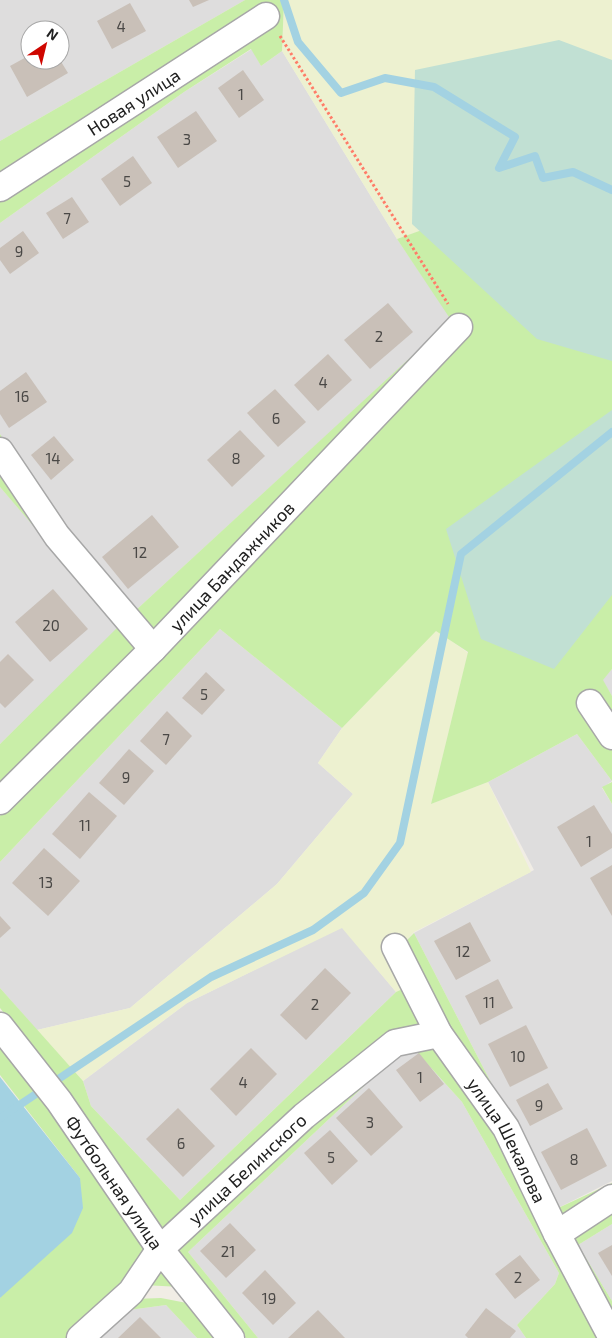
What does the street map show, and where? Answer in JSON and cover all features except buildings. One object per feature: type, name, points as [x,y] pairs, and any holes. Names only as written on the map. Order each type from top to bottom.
[{"type":"street","name":"Новая улица","points":[[0,188],[266,16]]},
{"type":"street","name":"улица Бандажников","points":[[0,801],[153,649],[459,327]]},
{"type":"street","points":[[0,451],[57,536],[153,649]]},
{"type":"street","points":[[590,703],[612,736]]},
{"type":"street","name":"улица Шекалова","points":[[395,948],[439,1034],[506,1128],[557,1234],[612,1338]]},
{"type":"street","name":"Футбольная улица","points":[[0,1026],[60,1101],[160,1249],[232,1338]]},
{"type":"street","name":"улица Белинского","points":[[80,1338],[132,1292],[160,1249],[304,1116],[395,1043],[439,1034]]},
{"type":"street","points":[[557,1234],[612,1198]]},
{"type":"path","points":[[266,16],[446,300],[459,327]]},
{"type":"shaded area","points":[[0,0],[245,0],[0,141]]},
{"type":"shaded area","points":[[252,49],[261,66],[282,51],[397,239],[452,320],[135,611],[44,502],[0,434],[0,223],[184,92]]},
{"type":"shaded area","points":[[0,487],[120,626],[0,744]]},
{"type":"shaded area","points":[[220,629],[342,728],[318,763],[353,794],[277,884],[130,1008],[37,1030],[0,988],[0,862]]},
{"type":"shaded area","points":[[612,669],[612,696],[602,680]]},
{"type":"shaded area","points":[[577,734],[612,781],[602,788],[612,804],[612,1181],[556,1209],[414,933],[534,870],[488,782]]},
{"type":"shaded area","points":[[342,927],[396,992],[180,1200],[91,1106],[83,1081],[187,1003]]},
{"type":"shaded area","points":[[414,1049],[462,1102],[559,1273],[555,1284],[517,1325],[526,1338],[258,1338],[188,1252],[399,1053]]},
{"type":"shaded area","points":[[612,1224],[612,1301],[578,1245]]},
{"type":"shaded area","points":[[166,1305],[197,1338],[100,1338],[129,1310]]},
{"type":"green space","points":[[245,0],[284,0],[282,51],[261,66],[251,49],[184,92],[0,223],[0,141]]},
{"type":"green space","points":[[284,0],[612,0],[612,191],[502,201],[397,239],[282,51]]},
{"type":"green space","points":[[559,40],[612,60],[612,361],[537,339],[412,224],[415,70]]},
{"type":"green space","points":[[612,191],[612,669],[603,680],[612,696],[612,721],[594,692],[584,706],[612,748],[612,781],[577,734],[488,782],[431,804],[468,652],[436,631],[342,728],[220,629],[0,862],[0,816],[203,610],[470,325],[461,317],[156,637],[143,629],[60,533],[0,444],[0,434],[44,502],[135,611],[451,320],[397,239],[502,201]]},
{"type":"green space","points":[[612,410],[612,595],[554,669],[481,639],[446,529]]},
{"type":"green space","points":[[0,458],[146,649],[0,788],[0,744],[119,626],[0,487]]},
{"type":"green space","points":[[436,630],[468,653],[431,804],[488,782],[531,872],[414,932],[400,947],[409,986],[396,992],[342,928],[187,1003],[83,1081],[37,1030],[130,1008],[277,884],[353,794],[318,763],[342,728]]},
{"type":"green space","points":[[612,782],[612,804],[602,787]]},
{"type":"green space","points":[[414,933],[556,1209],[612,1183],[612,1191],[559,1226],[400,947]]},
{"type":"green space","points":[[409,986],[431,1031],[163,1237],[66,1092],[0,1008],[0,988],[83,1081],[91,1106],[180,1200],[396,992]]},
{"type":"green space","points":[[437,1041],[502,1133],[605,1338],[526,1338],[517,1325],[555,1284],[559,1273],[462,1102],[414,1049],[399,1053],[188,1252],[258,1338],[246,1338],[171,1248],[396,1046]]},
{"type":"green space","points":[[0,1048],[47,1106],[151,1249],[125,1290],[71,1338],[0,1338],[0,1298],[80,1178],[0,1075]]},
{"type":"green space","points":[[612,1206],[612,1224],[578,1245],[612,1301],[612,1326],[564,1236]]},
{"type":"green space","points":[[159,1260],[181,1287],[143,1285]]},
{"type":"green space","points":[[161,1298],[192,1304],[221,1338],[197,1338],[166,1305],[129,1310],[100,1338],[89,1338],[133,1299]]},
{"type":"water","points":[[0,1077],[80,1178],[83,1208],[72,1233],[0,1298]]},
{"type":"waterway","points":[[284,0],[298,42],[341,93],[385,78],[434,87],[515,137],[499,168],[535,156],[543,178],[573,172],[612,190]]},
{"type":"waterway","points":[[0,1118],[211,977],[313,930],[364,893],[400,843],[461,554],[612,432]]}]
